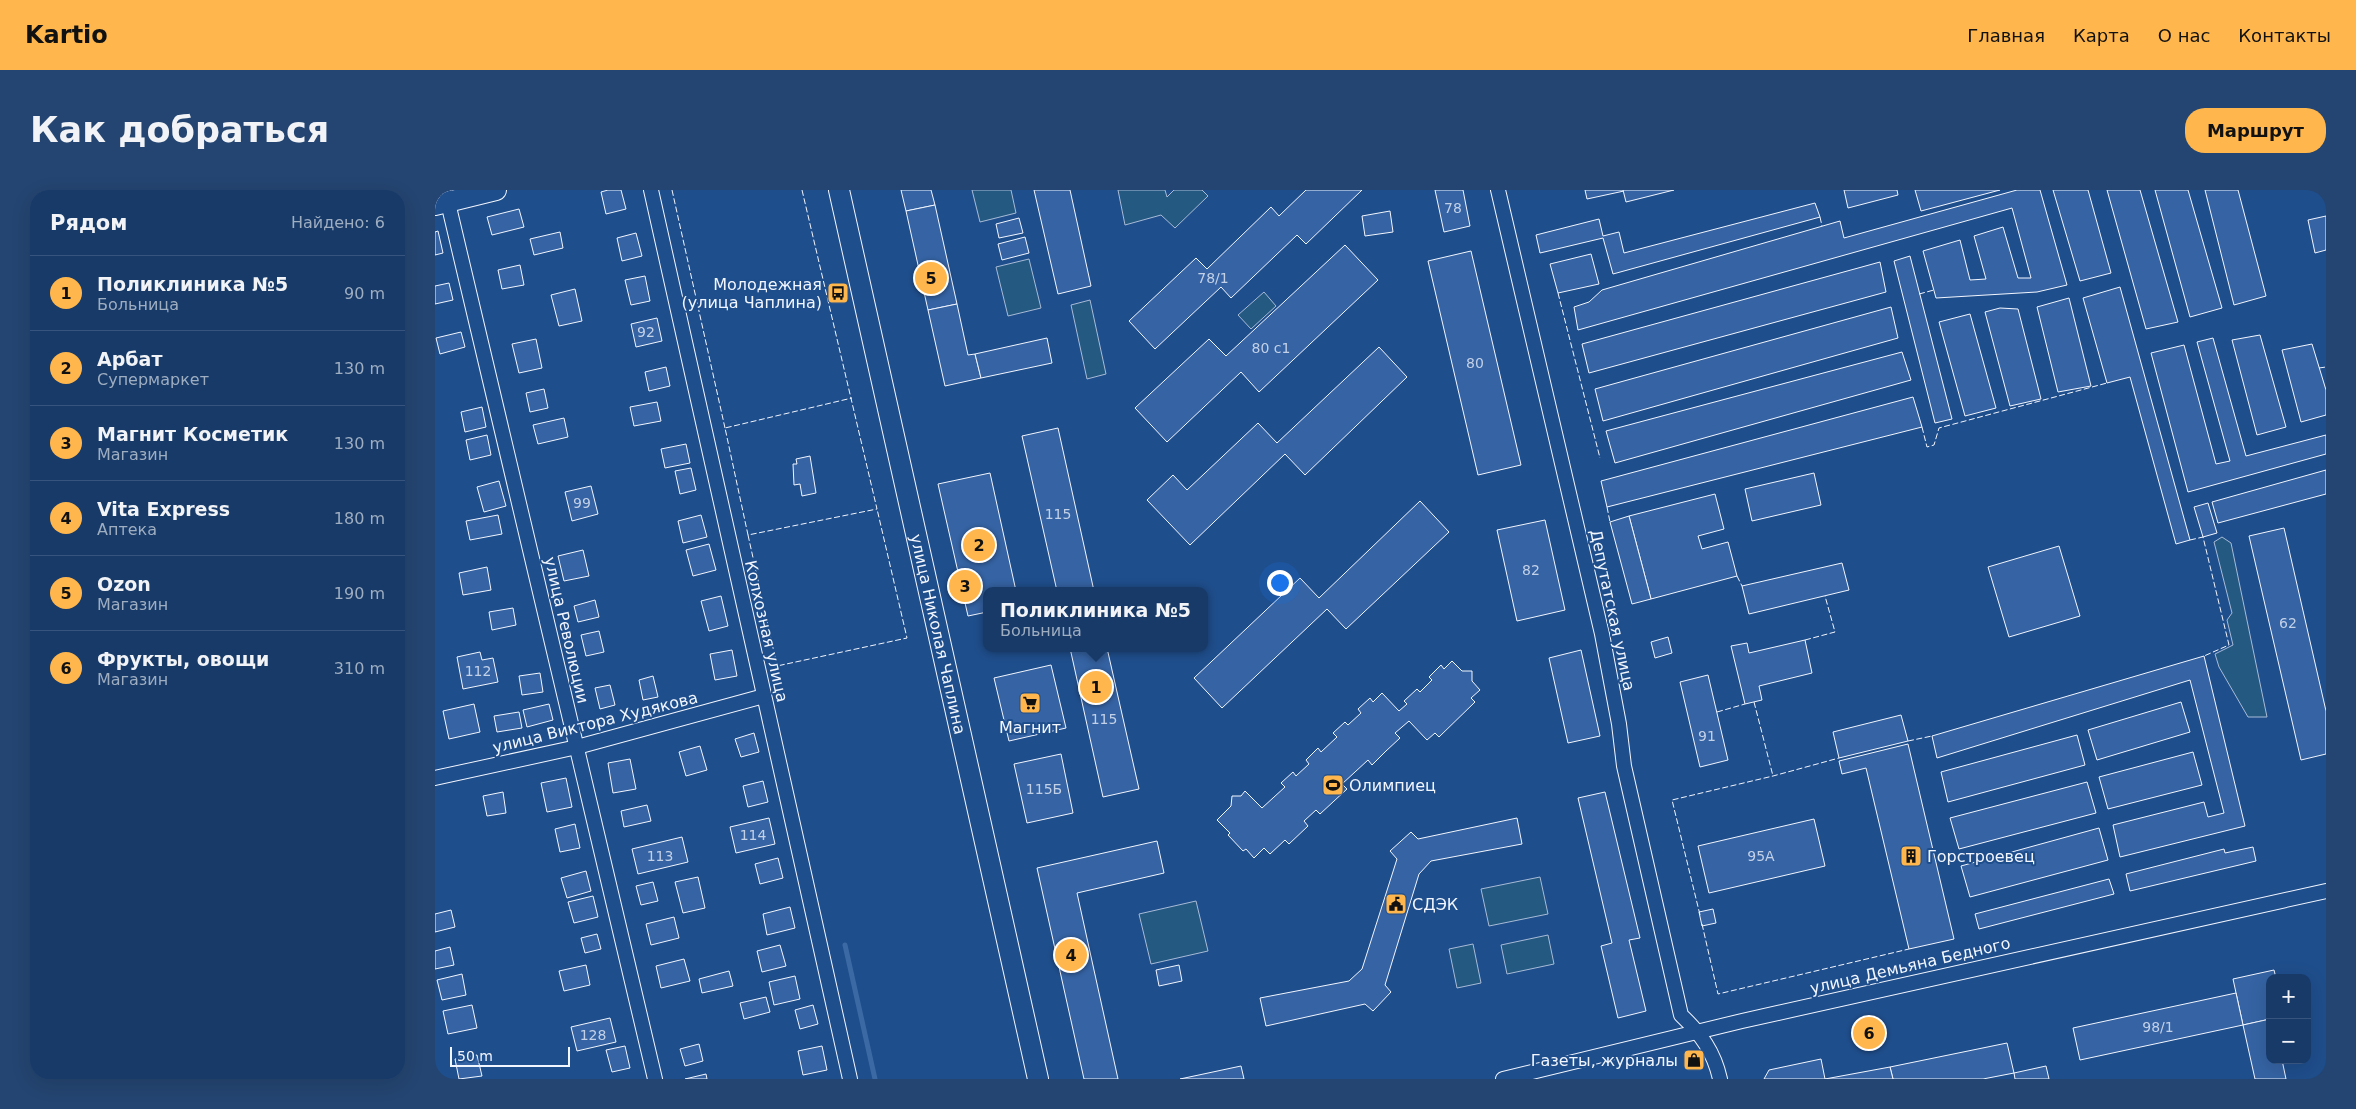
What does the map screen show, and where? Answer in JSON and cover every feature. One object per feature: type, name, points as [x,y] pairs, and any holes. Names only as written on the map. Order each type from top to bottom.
[{"type":"street","points":[[443,199],[496,190]]},
{"type":"street","name":"Колхозная улица","points":[[651,190],[850,1079]]},
{"type":"street","name":"улица Николая Чаплина","points":[[839,190],[1038,1079]]},
{"type":"street","name":"Депутатская улица","points":[[1498,190],[1602,634],[1619,724],[1624,766],[1681,1015],[1699,1032],[1716,1061],[1720,1079]]},
{"type":"street","name":"улица Революции","points":[[443,199],[577,747],[655,1079]]},
{"type":"street","name":"улица Виктора Худякова","points":[[435,778],[577,747],[764,696]]},
{"type":"street","name":"улица Демьяна Бедного","points":[[1503,1079],[1699,1032],[2326,890]]},
{"type":"shaded area","points":[[972,190],[1011,190],[1016,213],[980,222]]},
{"type":"shaded area","points":[[1118,190],[1165,190],[1167,197],[1174,190],[1202,190],[1208,196],[1175,228],[1161,215],[1125,225]]},
{"type":"shaded area","points":[[1029,259],[1041,308],[1008,316],[996,267]]},
{"type":"shaded area","points":[[1264,292],[1276,306],[1251,329],[1238,315]]},
{"type":"shaded area","points":[[1090,300],[1106,374],[1087,379],[1071,305]]},
{"type":"shaded area","points":[[2222,537],[2231,543],[2267,717],[2248,717],[2219,667],[2215,654],[2233,645],[2227,620],[2232,613],[2214,542]]},
{"type":"shaded area","points":[[1540,877],[1548,914],[1489,926],[1481,889]]},
{"type":"shaded area","points":[[1196,901],[1208,951],[1151,964],[1139,914]]},
{"type":"shaded area","points":[[1548,935],[1554,964],[1507,974],[1501,945]]},
{"type":"shaded area","points":[[1473,944],[1481,983],[1457,988],[1449,949]]},
{"type":"building","points":[[621,190],[626,209],[606,214],[601,192]]},
{"type":"building","points":[[901,190],[931,190],[935,205],[906,211]]},
{"type":"building","points":[[1034,190],[1070,190],[1091,286],[1058,294]]},
{"type":"building","points":[[1306,190],[1362,190],[1306,244],[1297,235],[1231,298],[1221,287],[1155,349],[1129,321],[1196,258],[1207,269],[1271,207],[1279,216]]},
{"type":"building","points":[[1435,190],[1463,190],[1470,226],[1444,232]]},
{"type":"building","points":[[1585,190],[1623,190],[1624,191],[1587,199]]},
{"type":"building","points":[[1623,190],[1674,190],[1626,202]]},
{"type":"building","points":[[1844,190],[1897,190],[1898,195],[1848,208]]},
{"type":"building","points":[[1915,190],[2000,190],[1921,211]]},
{"type":"building","points":[[2017,190],[2040,190],[2067,285],[2037,292],[1936,298],[1923,251],[1960,240],[1970,280],[1986,279],[1974,236],[2003,227],[2018,278],[2031,278],[2012,208],[1578,330],[1574,307],[1589,302],[1602,290],[1840,221],[1844,238]]},
{"type":"building","points":[[2053,190],[2088,190],[2111,273],[2080,281]]},
{"type":"building","points":[[2107,190],[2140,190],[2178,322],[2146,329]]},
{"type":"building","points":[[2155,190],[2188,190],[2222,308],[2190,317]]},
{"type":"building","points":[[2205,190],[2238,190],[2266,296],[2234,305]]},
{"type":"building","points":[[1815,203],[1820,217],[1613,274],[1603,238],[1540,253],[1536,235],[1599,219],[1603,236],[1619,232],[1624,253]]},
{"type":"building","points":[[935,205],[957,304],[928,310],[906,211]]},
{"type":"building","points":[[519,209],[524,227],[492,235],[487,217]]},
{"type":"building","points":[[1390,211],[1393,232],[1365,236],[1362,216]]},
{"type":"building","points":[[2326,216],[2326,250],[2315,253],[2308,220]]},
{"type":"building","points":[[1019,218],[1023,233],[999,238],[996,224]]},
{"type":"building","points":[[438,231],[443,253],[435,255],[435,232]]},
{"type":"building","points":[[560,232],[563,248],[534,255],[530,239]]},
{"type":"building","points":[[636,233],[642,256],[622,261],[617,238]]},
{"type":"building","points":[[1025,237],[1029,253],[1002,260],[998,244]]},
{"type":"building","points":[[1345,245],[1378,280],[1259,392],[1241,372],[1167,442],[1135,408],[1209,339],[1226,356]]},
{"type":"building","points":[[1471,251],[1521,465],[1478,475],[1428,261]]},
{"type":"building","points":[[1591,254],[1599,284],[1558,293],[1550,264]]},
{"type":"building","points":[[1910,256],[1952,419],[1935,423],[1894,261]]},
{"type":"building","points":[[1880,262],[1886,292],[1589,373],[1582,344]]},
{"type":"building","points":[[520,265],[524,285],[502,289],[498,270]]},
{"type":"building","points":[[645,276],[650,301],[631,305],[625,280]]},
{"type":"building","points":[[449,283],[453,300],[435,304],[435,286]]},
{"type":"building","points":[[2120,287],[2190,540],[2176,544],[2130,377],[2107,383],[2083,298]]},
{"type":"building","points":[[575,289],[582,321],[559,326],[551,295]]},
{"type":"building","points":[[2069,298],[2091,386],[2058,392],[2037,307]]},
{"type":"building","points":[[957,304],[968,355],[975,354],[981,378],[945,386],[928,310]]},
{"type":"building","points":[[1891,307],[1898,338],[1603,421],[1595,389]]},
{"type":"building","points":[[2000,308],[2018,309],[2041,399],[2010,406],[1985,312]]},
{"type":"building","points":[[1970,314],[1996,408],[1965,416],[1939,322]]},
{"type":"building","points":[[657,318],[662,341],[636,347],[631,324]]},
{"type":"building","points":[[461,332],[465,347],[440,354],[436,338]]},
{"type":"building","points":[[2260,335],[2286,427],[2257,435],[2232,340]]},
{"type":"building","points":[[1047,338],[1052,363],[981,378],[975,354]]},
{"type":"building","points":[[2213,338],[2246,456],[2326,435],[2326,454],[2188,492],[2151,353],[2184,345],[2216,464],[2230,461],[2197,342]]},
{"type":"building","points":[[536,339],[542,368],[519,373],[512,344]]},
{"type":"building","points":[[2312,344],[2326,390],[2326,415],[2301,422],[2282,350]]},
{"type":"building","points":[[1379,347],[1407,377],[1305,475],[1285,454],[1190,545],[1147,500],[1173,475],[1187,490],[1258,423],[1277,443]]},
{"type":"building","points":[[1902,352],[1911,380],[1615,463],[1606,431]]},
{"type":"building","points":[[666,367],[670,386],[649,391],[645,372]]},
{"type":"building","points":[[544,389],[548,408],[530,412],[526,393]]},
{"type":"building","points":[[1913,397],[1922,427],[1607,507],[1601,481]]},
{"type":"building","points":[[657,402],[661,421],[634,426],[630,407]]},
{"type":"building","points":[[482,407],[486,427],[465,432],[461,412]]},
{"type":"building","points":[[564,418],[568,437],[538,444],[533,425]]},
{"type":"building","points":[[1058,428],[1093,587],[1056,587],[1022,436]]},
{"type":"building","points":[[487,435],[491,455],[470,460],[466,440]]},
{"type":"building","points":[[686,444],[690,463],[665,468],[661,449]]},
{"type":"building","points":[[810,456],[816,493],[802,496],[800,484],[794,485],[793,464],[797,464],[796,459]]},
{"type":"building","points":[[691,468],[696,490],[680,494],[675,471]]},
{"type":"building","points":[[2326,470],[2326,494],[2218,523],[2212,502]]},
{"type":"building","points":[[990,473],[1015,587],[983,587],[983,613],[968,616],[938,484]]},
{"type":"building","points":[[1814,473],[1821,505],[1752,521],[1745,489]]},
{"type":"building","points":[[499,481],[506,506],[484,512],[477,487]]},
{"type":"building","points":[[591,486],[598,514],[572,521],[565,492]]},
{"type":"building","points":[[1715,494],[1724,529],[1698,536],[1702,549],[1728,542],[1737,576],[1651,599],[1629,516]]},
{"type":"building","points":[[1420,501],[1449,532],[1346,629],[1327,609],[1222,708],[1194,678],[1300,578],[1319,598]]},
{"type":"building","points":[[2208,503],[2217,533],[2203,537],[2194,507]]},
{"type":"building","points":[[498,515],[502,534],[470,540],[466,521]]},
{"type":"building","points":[[701,515],[707,537],[683,543],[678,521]]},
{"type":"building","points":[[1629,516],[1651,599],[1632,604],[1610,522]]},
{"type":"building","points":[[1545,520],[1565,610],[1517,621],[1497,530]]},
{"type":"building","points":[[2284,528],[2326,711],[2326,754],[2301,760],[2249,536]]},
{"type":"building","points":[[709,544],[716,570],[693,576],[686,550]]},
{"type":"building","points":[[2059,546],[2080,616],[2009,637],[1988,567]]},
{"type":"building","points":[[583,550],[589,576],[564,581],[558,556]]},
{"type":"building","points":[[1842,563],[1849,590],[1749,614],[1742,586]]},
{"type":"building","points":[[487,567],[491,590],[463,595],[459,573]]},
{"type":"building","points":[[721,596],[728,626],[709,631],[701,601]]},
{"type":"building","points":[[595,600],[599,617],[578,622],[574,606]]},
{"type":"building","points":[[513,608],[516,625],[492,630],[489,612]]},
{"type":"building","points":[[599,631],[604,652],[586,656],[581,635]]},
{"type":"building","points":[[1668,637],[1672,653],[1655,658],[1651,642]]},
{"type":"building","points":[[1805,640],[1812,673],[1759,686],[1762,700],[1745,704],[1731,646],[1747,643],[1749,653]]},
{"type":"building","points":[[732,650],[737,676],[715,680],[710,654]]},
{"type":"building","points":[[1581,650],[1600,736],[1568,743],[1549,658]]},
{"type":"building","points":[[480,652],[482,660],[493,658],[498,682],[463,689],[457,657]]},
{"type":"building","points":[[1071,652],[1108,652],[1139,789],[1103,797]]},
{"type":"building","points":[[2204,656],[2245,826],[2120,857],[2113,825],[2204,802],[2208,817],[2224,813],[2190,680],[1937,758],[1932,736]]},
{"type":"building","points":[[1452,661],[1462,671],[1472,671],[1472,681],[1480,690],[1471,698],[1475,702],[1439,737],[1435,733],[1427,740],[1409,721],[1395,733],[1400,738],[1372,765],[1368,760],[1342,784],[1347,789],[1320,814],[1316,810],[1304,821],[1308,826],[1289,844],[1285,840],[1270,854],[1264,848],[1254,858],[1246,849],[1243,851],[1228,835],[1230,833],[1217,820],[1231,806],[1232,796],[1241,796],[1245,791],[1262,808],[1285,787],[1281,783],[1293,772],[1296,776],[1309,764],[1306,760],[1318,748],[1321,752],[1337,737],[1333,733],[1345,722],[1348,725],[1361,713],[1358,709],[1370,698],[1373,702],[1382,693],[1399,711],[1407,704],[1404,701],[1417,689],[1420,692],[1432,680],[1429,677],[1441,665],[1444,669]]},
{"type":"building","name":"Магнит","points":[[1051,665],[1066,728],[1009,741],[994,678]]},
{"type":"building","points":[[540,673],[543,692],[522,695],[519,676]]},
{"type":"building","points":[[1708,675],[1728,760],[1700,767],[1680,682]]},
{"type":"building","points":[[653,676],[658,697],[643,700],[639,680]]},
{"type":"building","points":[[610,685],[615,705],[600,709],[595,688]]},
{"type":"building","points":[[2181,702],[2190,732],[2097,760],[2088,730]]},
{"type":"building","points":[[474,704],[480,732],[449,739],[443,711]]},
{"type":"building","points":[[549,704],[553,720],[527,727],[523,710]]},
{"type":"building","points":[[519,712],[522,728],[497,732],[494,716]]},
{"type":"building","points":[[1901,715],[1908,741],[1839,758],[1833,732]]},
{"type":"building","points":[[754,733],[759,752],[741,757],[735,739]]},
{"type":"building","points":[[2077,735],[2085,765],[1948,802],[1941,772]]},
{"type":"building","name":"Горстроевец","points":[[1908,744],[1954,939],[1909,949],[1866,768],[1842,774],[1839,761]]},
{"type":"building","points":[[700,746],[707,770],[686,776],[679,752]]},
{"type":"building","points":[[2193,752],[2202,785],[2108,809],[2099,777]]},
{"type":"building","points":[[1061,754],[1073,813],[1027,823],[1014,764]]},
{"type":"building","points":[[630,759],[636,789],[613,793],[608,763]]},
{"type":"building","points":[[566,778],[572,807],[547,812],[541,783]]},
{"type":"building","points":[[763,781],[768,802],[748,807],[743,786]]},
{"type":"building","points":[[2087,782],[2096,813],[1959,849],[1950,818]]},
{"type":"building","points":[[503,792],[506,813],[487,816],[483,796]]},
{"type":"building","points":[[1605,792],[1640,938],[1629,940],[1646,1011],[1618,1018],[1601,946],[1612,943],[1578,798]]},
{"type":"building","points":[[647,805],[651,821],[624,827],[621,811]]},
{"type":"building","points":[[769,818],[775,844],[736,853],[730,827]]},
{"type":"building","points":[[1517,818],[1522,844],[1431,861],[1419,874],[1385,985],[1391,992],[1373,1011],[1365,1004],[1266,1026],[1260,998],[1349,981],[1362,969],[1397,859],[1390,851],[1411,832],[1418,839]]},
{"type":"building","points":[[1814,819],[1825,866],[1709,893],[1698,846]]},
{"type":"building","points":[[575,824],[580,848],[560,852],[555,829]]},
{"type":"building","points":[[2099,828],[2108,860],[1970,897],[1961,866]]},
{"type":"building","points":[[682,837],[688,862],[638,874],[632,849]]},
{"type":"building","points":[[1157,841],[1164,873],[1077,893],[1118,1079],[1084,1079],[1037,868]]},
{"type":"building","points":[[2253,847],[2256,861],[2130,891],[2126,874],[2224,849],[2225,853]]},
{"type":"building","points":[[778,858],[783,878],[760,884],[755,864]]},
{"type":"building","points":[[586,871],[591,891],[567,898],[561,878]]},
{"type":"building","points":[[698,877],[705,908],[683,913],[675,882]]},
{"type":"building","points":[[2109,879],[2114,894],[1979,929],[1975,914]]},
{"type":"building","points":[[653,882],[658,901],[641,905],[636,886]]},
{"type":"building","points":[[593,896],[598,917],[574,923],[568,902]]},
{"type":"building","points":[[790,907],[795,928],[767,935],[763,914]]},
{"type":"building","points":[[1713,909],[1716,923],[1702,926],[1699,912]]},
{"type":"building","points":[[451,910],[455,927],[435,932],[435,914]]},
{"type":"building","points":[[674,917],[679,938],[651,945],[646,924]]},
{"type":"building","points":[[597,934],[601,949],[585,953],[581,938]]},
{"type":"building","points":[[780,945],[786,966],[762,972],[757,951]]},
{"type":"building","points":[[450,947],[454,965],[435,969],[435,951]]},
{"type":"building","points":[[684,959],[690,981],[661,988],[656,966]]},
{"type":"building","points":[[586,965],[590,985],[564,991],[559,971]]},
{"type":"building","points":[[1179,965],[1182,981],[1159,986],[1156,970]]},
{"type":"building","points":[[2274,970],[2275,974],[2266,974],[2266,1020],[2243,1025],[2233,979]]},
{"type":"building","points":[[729,971],[733,986],[702,993],[699,979]]},
{"type":"building","points":[[462,974],[466,995],[442,1000],[437,980]]},
{"type":"building","points":[[795,976],[800,999],[774,1005],[769,982]]},
{"type":"building","points":[[2236,993],[2243,1025],[2080,1060],[2073,1028]]},
{"type":"building","points":[[766,997],[770,1012],[744,1019],[740,1003]]},
{"type":"building","points":[[472,1005],[477,1028],[448,1034],[443,1011]]},
{"type":"building","points":[[813,1005],[818,1024],[800,1029],[795,1010]]},
{"type":"building","points":[[610,1018],[616,1042],[577,1051],[571,1027]]},
{"type":"building","points":[[2266,1020],[2266,1064],[2283,1064],[2286,1079],[2255,1079],[2243,1025]]},
{"type":"building","points":[[1875,1027],[1877,1035],[1863,1039],[1861,1031]]},
{"type":"building","points":[[2007,1043],[2014,1073],[1983,1079],[1893,1079],[1890,1067]]},
{"type":"building","points":[[699,1044],[703,1061],[685,1066],[680,1049]]},
{"type":"building","points":[[625,1046],[630,1068],[612,1072],[606,1050]]},
{"type":"building","points":[[822,1046],[827,1070],[803,1075],[798,1051]]},
{"type":"building","name":"Газеты, журналы","points":[[1698,1054],[1700,1063],[1689,1066],[1687,1057]]},
{"type":"building","points":[[477,1055],[482,1076],[459,1079],[455,1059]]},
{"type":"building","points":[[1821,1059],[1825,1079],[1764,1079],[1769,1070]]},
{"type":"building","points":[[1241,1066],[1244,1079],[1180,1079]]},
{"type":"building","points":[[2046,1066],[2049,1079],[2015,1079],[2014,1073]]},
{"type":"building","points":[[1890,1067],[1893,1079],[1825,1079]]},
{"type":"building","points":[[706,1074],[707,1079],[685,1079]]},
{"type":"waterway","points":[[845,945],[875,1079]]},
{"type":"fence","points":[[672,190],[725,428]]},
{"type":"fence","points":[[802,190],[877,509],[748,535],[725,428],[852,398]]},
{"type":"fence","points":[[1820,217],[1822,226]]},
{"type":"fence","points":[[1919,294],[1934,290]]},
{"type":"fence","points":[[1558,293],[1600,458]]},
{"type":"fence","points":[[2319,368],[2326,367]]},
{"type":"fence","points":[[1922,427],[1927,447],[1934,445],[1939,428],[2107,383]]},
{"type":"fence","points":[[1607,507],[1610,522]]},
{"type":"fence","points":[[748,535],[777,666],[907,638],[877,509]]},
{"type":"fence","points":[[2190,540],[2203,537],[2229,645],[2204,656]]},
{"type":"fence","points":[[1737,576],[1742,586]]},
{"type":"fence","points":[[1805,640],[1835,632],[1825,596]]},
{"type":"fence","points":[[1754,702],[1773,776]]},
{"type":"fence","points":[[1717,712],[1745,704]]},
{"type":"fence","points":[[1908,741],[1932,736]]},
{"type":"fence","points":[[1700,915],[1672,800],[1839,758]]},
{"type":"fence","points":[[1702,924],[1718,994],[1909,949]]},
{"type":"place","name":"Ozon","points":[[931,278]]},
{"type":"place","name":"Молодежная (улица Чаплина)","points":[[838,293]]},
{"type":"place","name":"Арбат","points":[[979,545]]},
{"type":"place","name":"Магнит Косметик","points":[[965,586]]},
{"type":"place","name":"Поликлиника №5","points":[[1096,687]]},
{"type":"place","name":"Магнит","points":[[1030,703]]},
{"type":"place","name":"Олимпиец","points":[[1333,785]]},
{"type":"place","name":"Горстроевец","points":[[1911,856]]},
{"type":"place","name":"СДЭК","points":[[1396,904]]},
{"type":"place","name":"Vita Express","points":[[1071,955]]},
{"type":"place","name":"Фрукты, овощи","points":[[1869,1033]]},
{"type":"place","name":"Газеты, журналы","points":[[1694,1060]]}]
